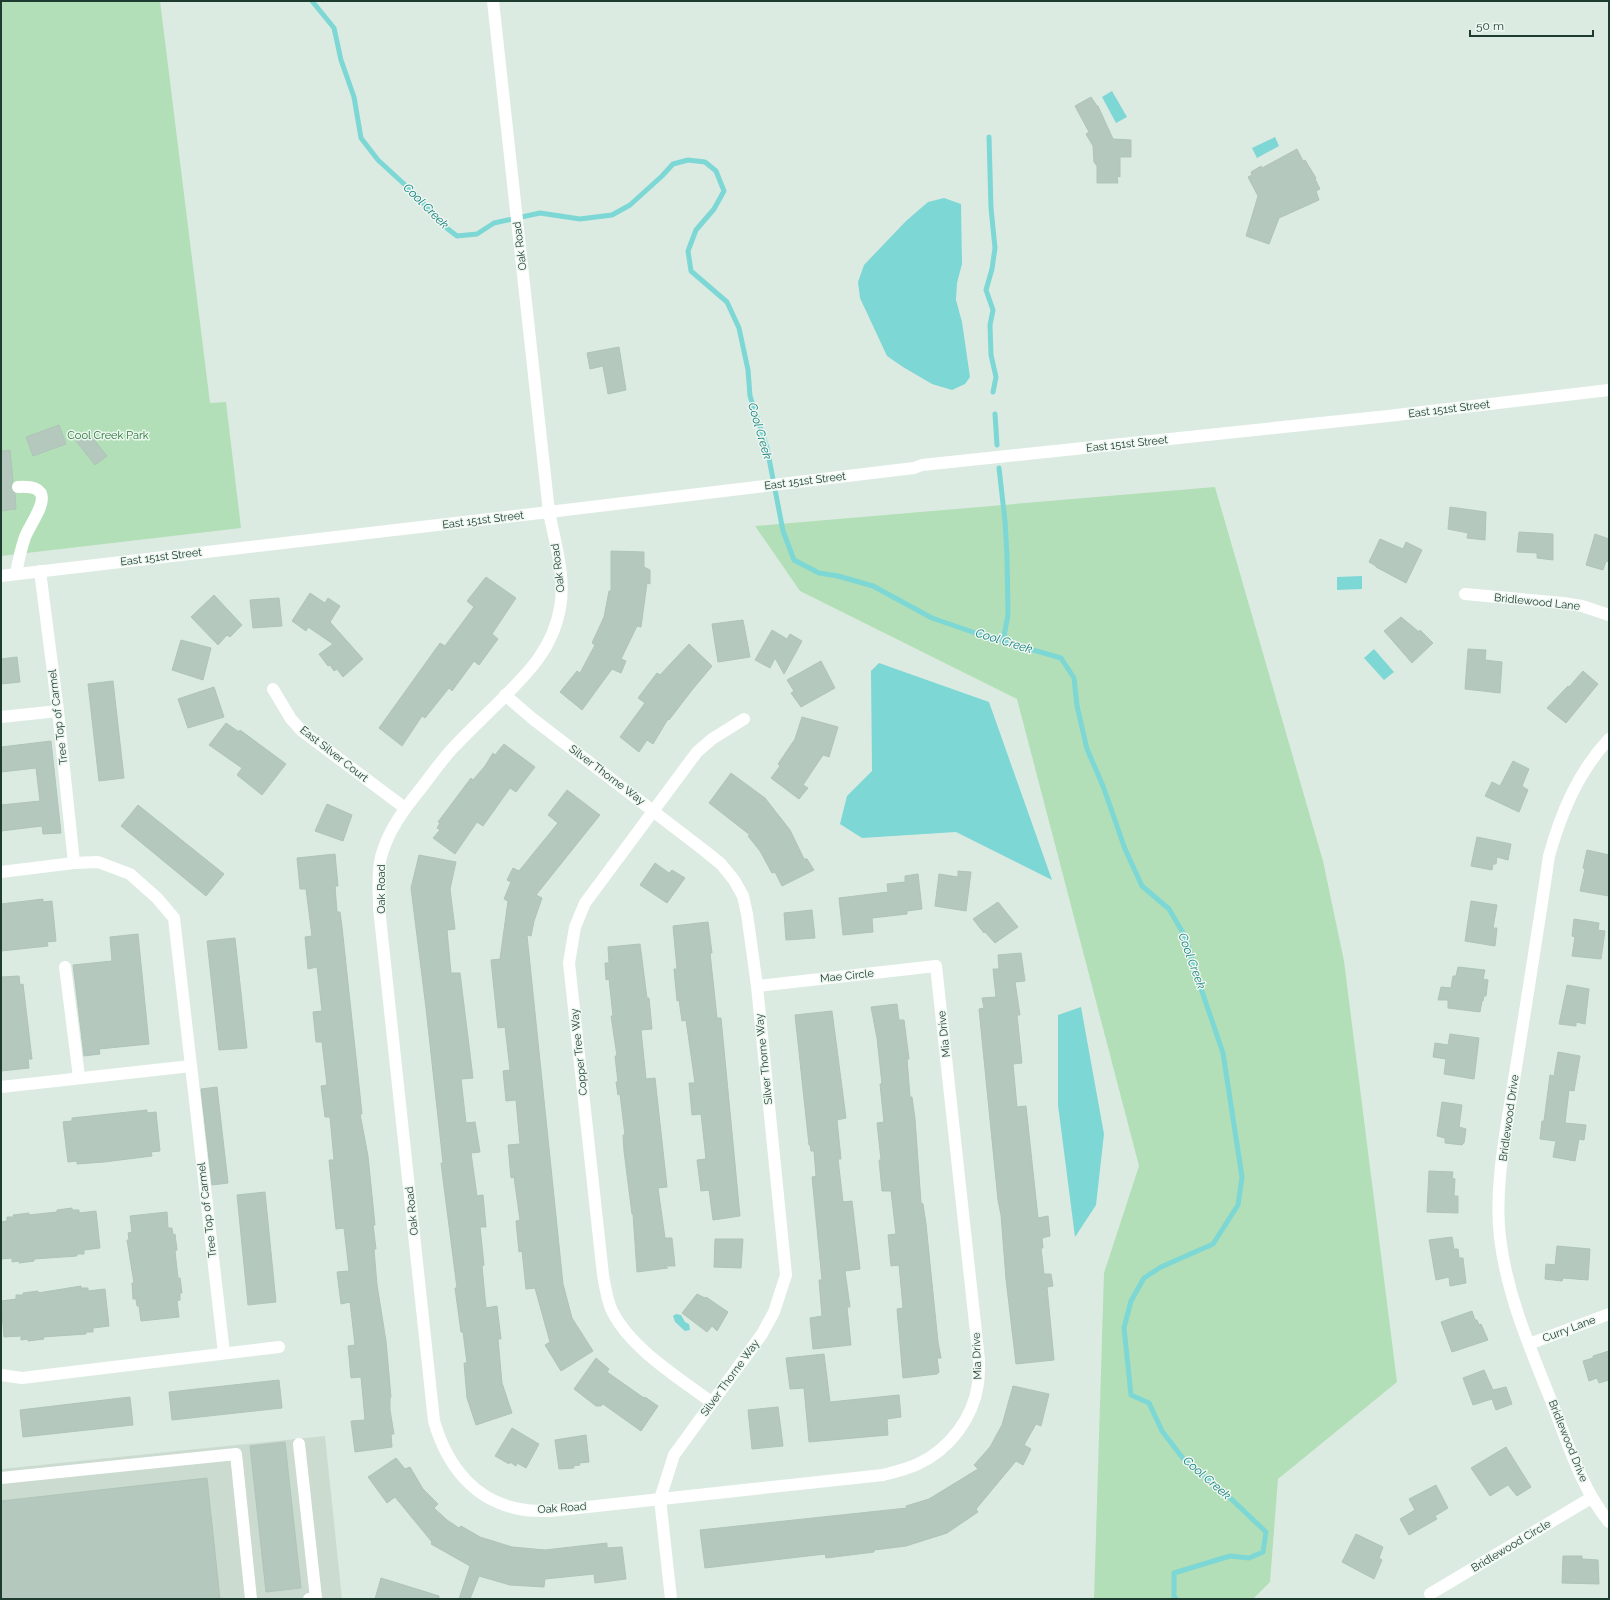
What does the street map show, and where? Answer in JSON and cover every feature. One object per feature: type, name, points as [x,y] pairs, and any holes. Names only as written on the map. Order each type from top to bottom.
[{"type":"street","name":"Oak Road","points":[[493,1],[549,512],[560,567],[562,589],[561,607],[556,626],[548,646],[535,664],[451,750],[405,808],[387,840],[381,858],[378,878],[379,908],[434,1421],[446,1453],[456,1471],[486,1496],[502,1504],[525,1510],[550,1511],[660,1499]]},
{"type":"street","name":"East 151st Street","points":[[1,576],[549,512],[914,468],[922,465],[1388,416],[1609,390]]},
{"type":"street","points":[[16,574],[26,536],[40,512],[42,504],[41,496],[38,490],[18,487]]},
{"type":"street","name":"Tree Top of Carmel","points":[[40,571],[58,711],[74,863]]},
{"type":"street","name":"Bridlewood Lane","points":[[1464,594],[1563,603],[1582,606],[1609,615]]},
{"type":"street","name":"East Silver Court","points":[[273,689],[291,718],[302,731],[405,808]]},
{"type":"street","name":"Silver Thorne Way","points":[[505,695],[533,719],[705,850],[721,864],[734,880],[743,896],[747,914],[757,986],[786,1275],[774,1312],[762,1334],[711,1402],[674,1455],[660,1499]]},
{"type":"street","points":[[1,717],[58,711]]},
{"type":"street","name":"Copper Tree Way","points":[[711,1402],[645,1352],[625,1332],[612,1310],[602,1275],[569,963],[575,927],[585,903],[697,752],[712,739],[744,719]]},
{"type":"street","name":"Bridlewood Drive","points":[[1609,739],[1596,753],[1567,802],[1549,856],[1498,1194],[1500,1237],[1509,1288],[1529,1344],[1582,1476],[1597,1508],[1609,1522]]},
{"type":"street","name":"Tree Top of Carmel","points":[[1,872],[74,863],[98,862],[130,874],[157,898],[174,918],[224,1354]]},
{"type":"street","name":"Mia Drive","points":[[660,1499],[883,1475],[917,1465],[936,1453],[959,1431],[972,1407],[978,1384],[979,1360],[936,966]]},
{"type":"street","name":"Mae Circle","points":[[757,986],[936,966]]},
{"type":"street","points":[[65,967],[79,1078]]},
{"type":"street","points":[[1,1087],[191,1066]]},
{"type":"street","name":"Curry Lane","points":[[1529,1344],[1609,1314]]},
{"type":"street","points":[[1,1375],[22,1378],[279,1347]]},
{"type":"street","points":[[299,1444],[316,1598],[309,1599]]},
{"type":"street","points":[[1,1478],[236,1454],[251,1599]]},
{"type":"street","name":"Bridlewood Circle","points":[[1430,1594],[1592,1498]]},
{"type":"street","points":[[660,1499],[671,1599]]},
{"type":"shaded area","points":[[325,1436],[342,1599],[1,1599],[1,1469]]},
{"type":"green space","name":"Cool Creek Park","points":[[1,1],[160,1],[210,403],[226,402],[241,528],[1,556]]},
{"type":"green space","points":[[1215,487],[1323,861],[1344,961],[1397,1382],[1278,1479],[1270,1582],[1253,1599],[1094,1599],[1104,1273],[1139,1166],[1017,699],[800,591],[755,526]]},
{"type":"water","points":[[1112,91],[1127,117],[1116,123],[1102,97]]},
{"type":"water","points":[[1275,137],[1279,146],[1257,158],[1252,148]]},
{"type":"water","points":[[944,198],[961,204],[962,264],[957,283],[956,300],[962,322],[970,377],[965,384],[952,390],[932,384],[887,356],[860,298],[858,282],[864,265],[906,221],[928,202]]},
{"type":"water","points":[[1362,576],[1362,589],[1337,590],[1337,577]]},
{"type":"water","points":[[1374,649],[1394,672],[1384,680],[1364,658]]},
{"type":"water","points":[[879,663],[989,702],[1052,880],[956,832],[862,838],[840,824],[847,796],[872,771],[871,671]]},
{"type":"water","points":[[1081,1007],[1104,1134],[1096,1205],[1075,1237],[1058,1105],[1058,1015]]},
{"type":"water","points":[[676,1314],[681,1315],[685,1322],[689,1324],[690,1330],[685,1331],[675,1322],[673,1316]]},
{"type":"building","points":[[1091,97],[1098,106],[1113,139],[1131,140],[1131,157],[1120,157],[1120,177],[1117,176],[1118,183],[1097,183],[1097,166],[1094,162],[1093,146],[1086,134],[1089,132],[1075,106]]},
{"type":"building","points":[[1297,149],[1303,161],[1305,160],[1316,178],[1315,179],[1320,189],[1316,191],[1319,200],[1279,218],[1269,244],[1246,236],[1258,196],[1248,177],[1252,175],[1251,172],[1261,166],[1262,168]]},
{"type":"building","points":[[619,347],[626,390],[608,394],[603,366],[590,369],[587,353]]},
{"type":"building","points":[[59,425],[66,444],[33,456],[26,437]]},
{"type":"building","points":[[88,432],[107,456],[95,465],[76,441]]},
{"type":"building","points":[[10,450],[13,481],[11,487],[15,494],[16,509],[1,511],[1,451]]},
{"type":"building","points":[[1450,507],[1486,512],[1485,540],[1467,538],[1468,533],[1448,529]]},
{"type":"building","points":[[1519,532],[1553,534],[1553,560],[1537,558],[1537,553],[1517,552]]},
{"type":"building","points":[[1595,534],[1609,539],[1609,562],[1606,561],[1603,570],[1586,565]]},
{"type":"building","points":[[1380,539],[1403,549],[1406,542],[1422,550],[1406,583],[1369,562]]},
{"type":"building","points":[[611,551],[644,552],[644,567],[650,570],[650,584],[647,583],[641,627],[637,626],[621,659],[626,661],[621,673],[612,669],[582,710],[560,692],[577,671],[580,673],[595,645],[592,643],[604,617],[609,591],[611,591]]},
{"type":"building","points":[[486,577],[516,598],[492,634],[498,639],[479,665],[474,661],[452,691],[449,688],[425,718],[422,716],[402,746],[379,728],[440,643],[445,646],[474,607],[467,601]]},
{"type":"building","points":[[310,593],[325,603],[328,598],[340,606],[330,622],[363,659],[343,677],[337,669],[334,671],[330,665],[328,666],[319,654],[333,644],[308,627],[306,631],[292,621]]},
{"type":"building","points":[[214,595],[242,625],[230,637],[227,635],[218,645],[191,617]]},
{"type":"building","points":[[279,598],[282,626],[253,628],[250,600]]},
{"type":"building","points":[[1401,617],[1419,632],[1420,630],[1433,643],[1412,663],[1384,631]]},
{"type":"building","points":[[743,620],[750,657],[718,662],[712,624]]},
{"type":"building","points":[[772,630],[787,639],[790,634],[802,641],[784,674],[775,658],[770,668],[755,660]]},
{"type":"building","points":[[181,640],[211,648],[203,680],[172,670]]},
{"type":"building","points":[[689,644],[712,666],[669,720],[668,719],[653,744],[647,740],[639,752],[620,737],[645,703],[638,698],[657,673],[660,675]]},
{"type":"building","points":[[1468,649],[1486,650],[1485,660],[1502,662],[1500,693],[1465,689]]},
{"type":"building","points":[[17,657],[20,682],[1,684],[1,659]]},
{"type":"building","points":[[821,661],[835,688],[801,707],[791,693],[794,691],[787,680]]},
{"type":"building","points":[[1583,671],[1598,684],[1566,723],[1547,708]]},
{"type":"building","points":[[113,681],[124,778],[99,781],[88,684]]},
{"type":"building","points":[[214,687],[224,717],[188,728],[178,699]]},
{"type":"building","points":[[802,717],[838,727],[829,757],[823,755],[803,785],[808,788],[799,799],[771,778],[780,766],[778,764],[795,739]]},
{"type":"building","points":[[226,723],[239,732],[240,730],[286,764],[262,795],[237,775],[242,768],[209,745]]},
{"type":"building","points":[[51,741],[61,833],[43,834],[42,826],[1,831],[1,805],[40,801],[36,768],[1,772],[1,747]]},
{"type":"building","points":[[504,744],[535,767],[516,792],[510,788],[483,826],[477,822],[455,854],[433,838],[440,830],[437,828],[440,823],[438,822],[471,778],[473,780],[485,766],[493,753],[495,755]]},
{"type":"building","points":[[1513,761],[1529,769],[1522,786],[1528,790],[1519,812],[1485,796],[1492,782],[1500,786]]},
{"type":"building","points":[[731,773],[765,798],[790,830],[804,859],[807,859],[814,870],[782,886],[775,872],[772,873],[760,851],[748,836],[750,835],[709,803]]},
{"type":"building","points":[[567,790],[600,815],[536,895],[542,898],[534,921],[531,936],[527,935],[563,1284],[572,1318],[593,1351],[561,1371],[545,1345],[550,1342],[535,1288],[526,1289],[522,1251],[519,1252],[516,1221],[520,1220],[514,1177],[511,1178],[508,1145],[520,1144],[516,1100],[506,1101],[503,1071],[510,1070],[505,1027],[498,1028],[491,960],[500,959],[508,901],[504,899],[511,882],[507,880],[513,868],[519,871],[558,823],[548,815]]},
{"type":"building","points":[[327,804],[352,815],[343,841],[315,831]]},
{"type":"building","points":[[138,805],[224,874],[206,896],[121,826]]},
{"type":"building","points":[[1477,837],[1511,844],[1508,860],[1497,857],[1496,864],[1493,864],[1492,870],[1471,866]]},
{"type":"building","points":[[1587,850],[1609,855],[1609,896],[1580,891],[1585,869],[1583,868]]},
{"type":"building","points":[[335,854],[338,886],[335,886],[337,912],[340,912],[342,927],[362,1114],[360,1114],[368,1156],[375,1225],[373,1225],[376,1249],[374,1249],[377,1285],[386,1341],[391,1397],[390,1410],[394,1434],[391,1434],[392,1447],[355,1452],[351,1421],[365,1420],[361,1377],[351,1378],[348,1346],[355,1345],[350,1302],[341,1304],[337,1272],[349,1271],[344,1228],[336,1229],[329,1160],[334,1160],[330,1117],[325,1117],[321,1086],[327,1085],[322,1042],[316,1042],[313,1012],[322,1011],[317,967],[308,969],[305,937],[312,936],[306,889],[300,889],[297,858]]},
{"type":"building","points":[[419,855],[456,862],[450,889],[455,929],[447,930],[451,973],[460,973],[473,1078],[461,1079],[466,1123],[475,1122],[480,1152],[471,1153],[477,1196],[483,1195],[486,1227],[480,1227],[486,1308],[497,1306],[501,1339],[498,1339],[502,1383],[512,1413],[476,1425],[467,1398],[464,1363],[467,1363],[455,1288],[457,1288],[441,1163],[443,1163],[411,888]]},
{"type":"building","points":[[655,863],[669,873],[672,870],[685,878],[667,903],[640,885]]},
{"type":"building","points":[[958,871],[971,872],[966,911],[935,906],[939,874],[958,877]]},
{"type":"building","points":[[918,874],[922,909],[907,911],[907,914],[872,918],[873,932],[843,935],[839,898],[888,892],[887,884],[905,882],[905,876]]},
{"type":"building","points":[[43,899],[43,902],[52,901],[56,941],[47,942],[48,946],[1,951],[1,904]]},
{"type":"building","points":[[1471,901],[1497,905],[1493,928],[1497,928],[1495,946],[1465,941]]},
{"type":"building","points":[[998,902],[1018,927],[995,943],[985,932],[984,933],[973,919]]},
{"type":"building","points":[[812,910],[815,938],[786,940],[784,913]]},
{"type":"building","points":[[1574,919],[1599,923],[1598,930],[1605,931],[1601,959],[1572,956],[1575,937],[1572,936]]},
{"type":"building","points":[[708,922],[717,1018],[721,1018],[740,1216],[713,1220],[709,1190],[701,1191],[697,1160],[706,1159],[701,1114],[692,1115],[689,1083],[695,1083],[686,1020],[682,1021],[679,1000],[677,1001],[674,969],[677,969],[673,926]]},
{"type":"building","points":[[138,934],[149,1044],[99,1049],[100,1054],[84,1056],[73,965],[112,961],[110,937]]},
{"type":"building","points":[[235,938],[247,1048],[219,1050],[207,941]]},
{"type":"building","points":[[640,944],[647,998],[649,998],[652,1029],[641,1030],[646,1079],[655,1078],[667,1187],[658,1188],[665,1238],[672,1238],[675,1266],[664,1266],[668,1268],[637,1272],[633,1214],[624,1151],[623,1135],[625,1135],[620,1094],[618,1095],[616,1082],[618,1082],[615,1056],[617,1056],[611,1016],[613,1016],[609,979],[606,980],[605,963],[609,963],[608,947]]},
{"type":"building","points":[[1021,953],[1025,981],[1015,982],[1020,1015],[1017,1015],[1022,1063],[1013,1064],[1017,1107],[1026,1106],[1038,1218],[1048,1216],[1050,1236],[1042,1238],[1043,1248],[1041,1248],[1044,1274],[1051,1274],[1053,1286],[1047,1287],[1054,1360],[1016,1364],[979,1009],[984,1008],[982,998],[996,997],[993,969],[999,969],[998,955]]},
{"type":"building","points":[[1458,967],[1485,970],[1483,979],[1488,980],[1486,996],[1484,996],[1482,1001],[1480,1012],[1448,1008],[1448,1000],[1438,1000],[1441,987],[1451,988],[1453,976],[1456,976]]},
{"type":"building","points":[[19,976],[20,985],[23,984],[32,1059],[28,1059],[29,1068],[1,1071],[1,977]]},
{"type":"building","points":[[1567,985],[1589,989],[1585,1024],[1576,1022],[1576,1026],[1559,1024]]},
{"type":"building","points":[[897,1004],[899,1020],[904,1020],[909,1059],[907,1059],[910,1097],[912,1097],[915,1119],[921,1203],[923,1204],[926,1224],[938,1342],[941,1358],[937,1358],[939,1372],[937,1374],[903,1378],[897,1309],[903,1308],[899,1265],[891,1266],[888,1235],[896,1234],[891,1191],[882,1191],[879,1160],[881,1160],[877,1123],[884,1122],[880,1084],[882,1084],[877,1038],[871,1007]]},
{"type":"building","points":[[832,1011],[846,1118],[837,1120],[841,1159],[838,1159],[843,1202],[852,1201],[860,1269],[845,1271],[850,1307],[847,1307],[851,1345],[813,1349],[810,1318],[822,1316],[819,1280],[822,1280],[812,1177],[816,1176],[814,1151],[811,1151],[809,1145],[795,1015]]},
{"type":"building","points":[[1450,1034],[1479,1038],[1474,1079],[1444,1074],[1446,1059],[1433,1057],[1435,1043],[1448,1045]]},
{"type":"building","points":[[1558,1052],[1580,1056],[1574,1091],[1569,1090],[1565,1123],[1586,1125],[1584,1140],[1579,1139],[1575,1161],[1553,1157],[1556,1141],[1540,1139],[1550,1075],[1554,1076]]},
{"type":"building","points":[[217,1087],[228,1183],[212,1185],[201,1089]]},
{"type":"building","points":[[1442,1102],[1462,1105],[1459,1127],[1466,1129],[1464,1143],[1462,1145],[1445,1143],[1445,1138],[1437,1136]]},
{"type":"building","points":[[147,1110],[147,1113],[156,1112],[160,1151],[151,1152],[152,1156],[104,1162],[77,1164],[77,1161],[68,1162],[63,1122],[72,1121],[72,1118]]},
{"type":"building","points":[[1429,1171],[1453,1172],[1452,1178],[1455,1179],[1454,1196],[1458,1196],[1458,1213],[1427,1212]]},
{"type":"building","points":[[265,1192],[276,1302],[248,1305],[237,1195]]},
{"type":"building","points":[[72,1208],[72,1210],[79,1210],[79,1213],[96,1211],[100,1248],[84,1250],[84,1254],[77,1254],[77,1256],[34,1259],[34,1261],[19,1263],[19,1261],[12,1262],[12,1258],[1,1259],[1,1222],[7,1221],[7,1217],[14,1217],[13,1215],[29,1213],[29,1215],[57,1212],[57,1210]]},
{"type":"building","points":[[167,1212],[168,1228],[172,1228],[173,1235],[175,1234],[178,1278],[180,1278],[182,1293],[180,1293],[180,1300],[177,1301],[179,1317],[141,1321],[139,1306],[137,1306],[136,1299],[133,1299],[132,1283],[134,1283],[127,1240],[129,1240],[128,1233],[132,1232],[130,1216]]},
{"type":"building","points":[[1452,1237],[1454,1249],[1458,1249],[1459,1258],[1463,1258],[1466,1283],[1450,1286],[1449,1277],[1436,1280],[1429,1240]]},
{"type":"building","points":[[715,1239],[743,1239],[741,1268],[714,1267]]},
{"type":"building","points":[[1557,1246],[1590,1249],[1588,1280],[1563,1278],[1562,1281],[1545,1279],[1546,1264],[1555,1265]]},
{"type":"building","points":[[81,1286],[81,1288],[88,1288],[88,1291],[105,1289],[109,1326],[93,1328],[93,1332],[86,1332],[86,1334],[43,1337],[44,1339],[28,1341],[28,1339],[21,1340],[21,1336],[4,1337],[1,1301],[16,1299],[16,1295],[23,1295],[23,1293],[38,1291],[38,1293]]},
{"type":"building","points":[[697,1294],[705,1298],[706,1297],[728,1312],[717,1331],[712,1326],[707,1332],[682,1313]]},
{"type":"building","points":[[1472,1311],[1475,1320],[1477,1320],[1479,1325],[1481,1324],[1488,1340],[1452,1352],[1441,1322]]},
{"type":"building","points":[[1609,1351],[1609,1380],[1599,1383],[1597,1378],[1589,1381],[1583,1361]]},
{"type":"building","points":[[824,1354],[830,1402],[899,1395],[901,1417],[887,1419],[888,1435],[809,1442],[804,1388],[790,1389],[786,1358]]},
{"type":"building","points":[[596,1358],[609,1369],[607,1372],[658,1406],[641,1431],[603,1404],[601,1406],[596,1406],[574,1389]]},
{"type":"building","points":[[1484,1370],[1493,1390],[1506,1387],[1512,1404],[1496,1410],[1492,1399],[1473,1405],[1463,1378]]},
{"type":"building","points":[[279,1380],[282,1408],[172,1420],[169,1392]]},
{"type":"building","points":[[1013,1386],[1049,1394],[1041,1426],[1036,1424],[1024,1445],[1031,1449],[1023,1465],[1016,1461],[976,1509],[978,1512],[947,1533],[906,1546],[874,1550],[874,1552],[826,1558],[825,1554],[705,1568],[700,1530],[907,1508],[906,1506],[929,1499],[978,1469],[974,1465],[990,1447],[1002,1425]]},
{"type":"building","points":[[130,1397],[133,1425],[23,1437],[20,1410]]},
{"type":"building","points":[[778,1407],[783,1446],[752,1449],[748,1410]]},
{"type":"building","points":[[512,1428],[539,1444],[526,1468],[517,1463],[516,1466],[510,1462],[509,1464],[495,1456]]},
{"type":"building","points":[[586,1435],[589,1462],[579,1463],[580,1465],[573,1466],[574,1468],[559,1469],[555,1440]]},
{"type":"building","points":[[285,1442],[301,1588],[266,1592],[250,1446]]},
{"type":"building","points":[[1506,1447],[1531,1487],[1517,1496],[1508,1485],[1490,1496],[1471,1468]]},
{"type":"building","points":[[396,1458],[405,1469],[410,1467],[423,1489],[438,1504],[434,1508],[447,1520],[459,1528],[461,1526],[480,1537],[512,1547],[545,1550],[607,1543],[607,1548],[622,1547],[626,1579],[595,1583],[594,1574],[545,1579],[544,1587],[510,1585],[479,1576],[470,1599],[459,1599],[470,1566],[431,1544],[432,1542],[395,1497],[387,1503],[368,1477]]},
{"type":"building","points":[[207,1478],[220,1599],[1,1599],[1,1501]]},
{"type":"building","points":[[1436,1485],[1448,1508],[1435,1516],[1437,1519],[1409,1535],[1400,1519],[1415,1510],[1409,1499]]},
{"type":"building","points":[[1356,1534],[1383,1547],[1379,1558],[1382,1560],[1374,1579],[1342,1562]]},
{"type":"building","points":[[1563,1556],[1582,1556],[1582,1559],[1598,1560],[1599,1584],[1562,1583]]},
{"type":"building","points":[[381,1578],[439,1596],[439,1599],[375,1599]]},
{"type":"waterway","name":"Cool Creek","points":[[312,1],[334,28],[341,60],[354,97],[361,138],[378,160],[416,195],[440,223],[457,236],[477,234],[494,223],[540,213],[580,219],[612,215],[630,205],[673,164],[688,160],[705,162],[716,171],[724,191],[714,209],[696,230],[688,251],[691,271],[727,302],[739,328],[748,370],[750,396],[767,448],[783,531],[794,560],[819,573],[838,576],[873,586],[932,618],[984,636],[1061,658],[1074,678],[1077,706],[1087,749],[1103,786],[1125,849],[1142,886],[1169,909],[1186,938],[1194,968],[1223,1053],[1242,1177],[1238,1205],[1213,1244],[1161,1267],[1144,1278],[1131,1301],[1124,1328],[1131,1395],[1149,1403],[1162,1431],[1185,1461],[1225,1493],[1266,1532],[1263,1552],[1249,1558],[1230,1556],[1174,1573],[1174,1596],[1176,1599]]},
{"type":"waterway","points":[[989,137],[991,208],[995,248],[992,269],[986,290],[993,310],[990,325],[991,355],[996,377],[993,392]]},
{"type":"waterway","points":[[995,414],[997,445]]},
{"type":"waterway","points":[[999,468],[1007,556],[1008,615],[1003,641]]}]
